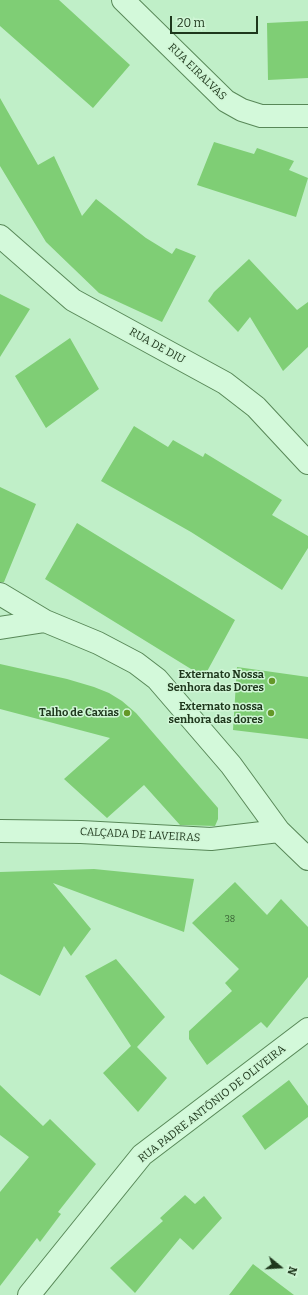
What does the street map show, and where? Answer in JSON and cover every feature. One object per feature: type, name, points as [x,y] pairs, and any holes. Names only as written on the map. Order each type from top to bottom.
[{"type":"street","name":"RUA EIRALVAS","points":[[123,0],[226,101],[242,110],[261,116],[308,116]]},
{"type":"street","name":"RUA DE DIU","points":[[0,236],[73,300],[225,383],[256,407],[308,463]]},
{"type":"street","points":[[0,594],[45,621],[98,643],[136,663],[157,679],[231,765],[279,831],[308,859]]},
{"type":"street","points":[[0,628],[45,621]]},
{"type":"street","name":"CALÇADA DE LAVEIRAS","points":[[0,831],[81,832],[211,839],[279,831]]},
{"type":"street","name":"RUA PADRE ANTÓNIO DE OLIVEIRA","points":[[28,1295],[142,1155],[308,1029]]},
{"type":"building","points":[[0,0],[59,0],[130,65],[93,108],[0,26]]},
{"type":"building","points":[[308,21],[308,78],[268,80],[267,23]]},
{"type":"building","points":[[0,98],[38,165],[54,156],[82,216],[96,199],[146,238],[172,254],[176,248],[196,256],[162,322],[99,293],[46,242],[0,166]]},
{"type":"building","points":[[214,142],[254,154],[257,148],[294,161],[289,170],[308,178],[296,217],[197,185]]},
{"type":"building","points":[[249,259],[297,310],[308,302],[308,347],[283,371],[250,317],[238,332],[208,301],[214,292]]},
{"type":"building","points":[[0,294],[30,309],[0,357]]},
{"type":"building","points":[[70,338],[99,389],[46,428],[15,376]]},
{"type":"building","points":[[134,426],[168,447],[173,440],[203,457],[205,453],[282,500],[272,515],[308,536],[308,548],[282,590],[191,532],[101,481]]},
{"type":"building","points":[[0,487],[36,504],[4,582],[0,582]]},
{"type":"building","points":[[77,523],[235,620],[204,677],[45,579]]},
{"type":"building","points":[[0,664],[67,679],[94,687],[109,693],[122,701],[136,713],[218,808],[218,819],[215,826],[180,825],[144,785],[107,818],[64,779],[110,738],[0,709]]},
{"type":"building","name":"Externato nossa senhora das dores","points":[[237,667],[308,677],[308,739],[233,730]]},
{"type":"building","points":[[94,869],[194,879],[184,932],[53,883],[91,929],[71,956],[64,946],[40,996],[0,974],[0,872]]},
{"type":"building","points":[[235,882],[267,915],[281,899],[308,927],[308,977],[267,1028],[261,1022],[207,1065],[189,1039],[189,1031],[232,991],[225,983],[239,969],[192,923]]},
{"type":"building","points":[[116,959],[165,1017],[137,1047],[167,1078],[138,1112],[103,1073],[131,1046],[85,976]]},
{"type":"building","points":[[289,1080],[308,1106],[308,1117],[265,1150],[242,1116]]},
{"type":"building","points":[[0,1085],[43,1126],[50,1119],[96,1164],[58,1212],[61,1214],[40,1242],[37,1238],[0,1286],[0,1192],[29,1157],[0,1135]]},
{"type":"building","points":[[185,1195],[195,1204],[204,1196],[222,1218],[193,1250],[180,1238],[135,1293],[110,1268],[163,1221],[160,1218]]},
{"type":"building","points":[[253,1264],[294,1295],[229,1295]]},
{"type":"place","name":"Externato Nossa Senhora das Dores","points":[[272,681]]},
{"type":"place","name":"Talho de Caxias","points":[[127,713]]},
{"type":"place","name":"Externato nossa senhora das dores","points":[[271,713]]}]
